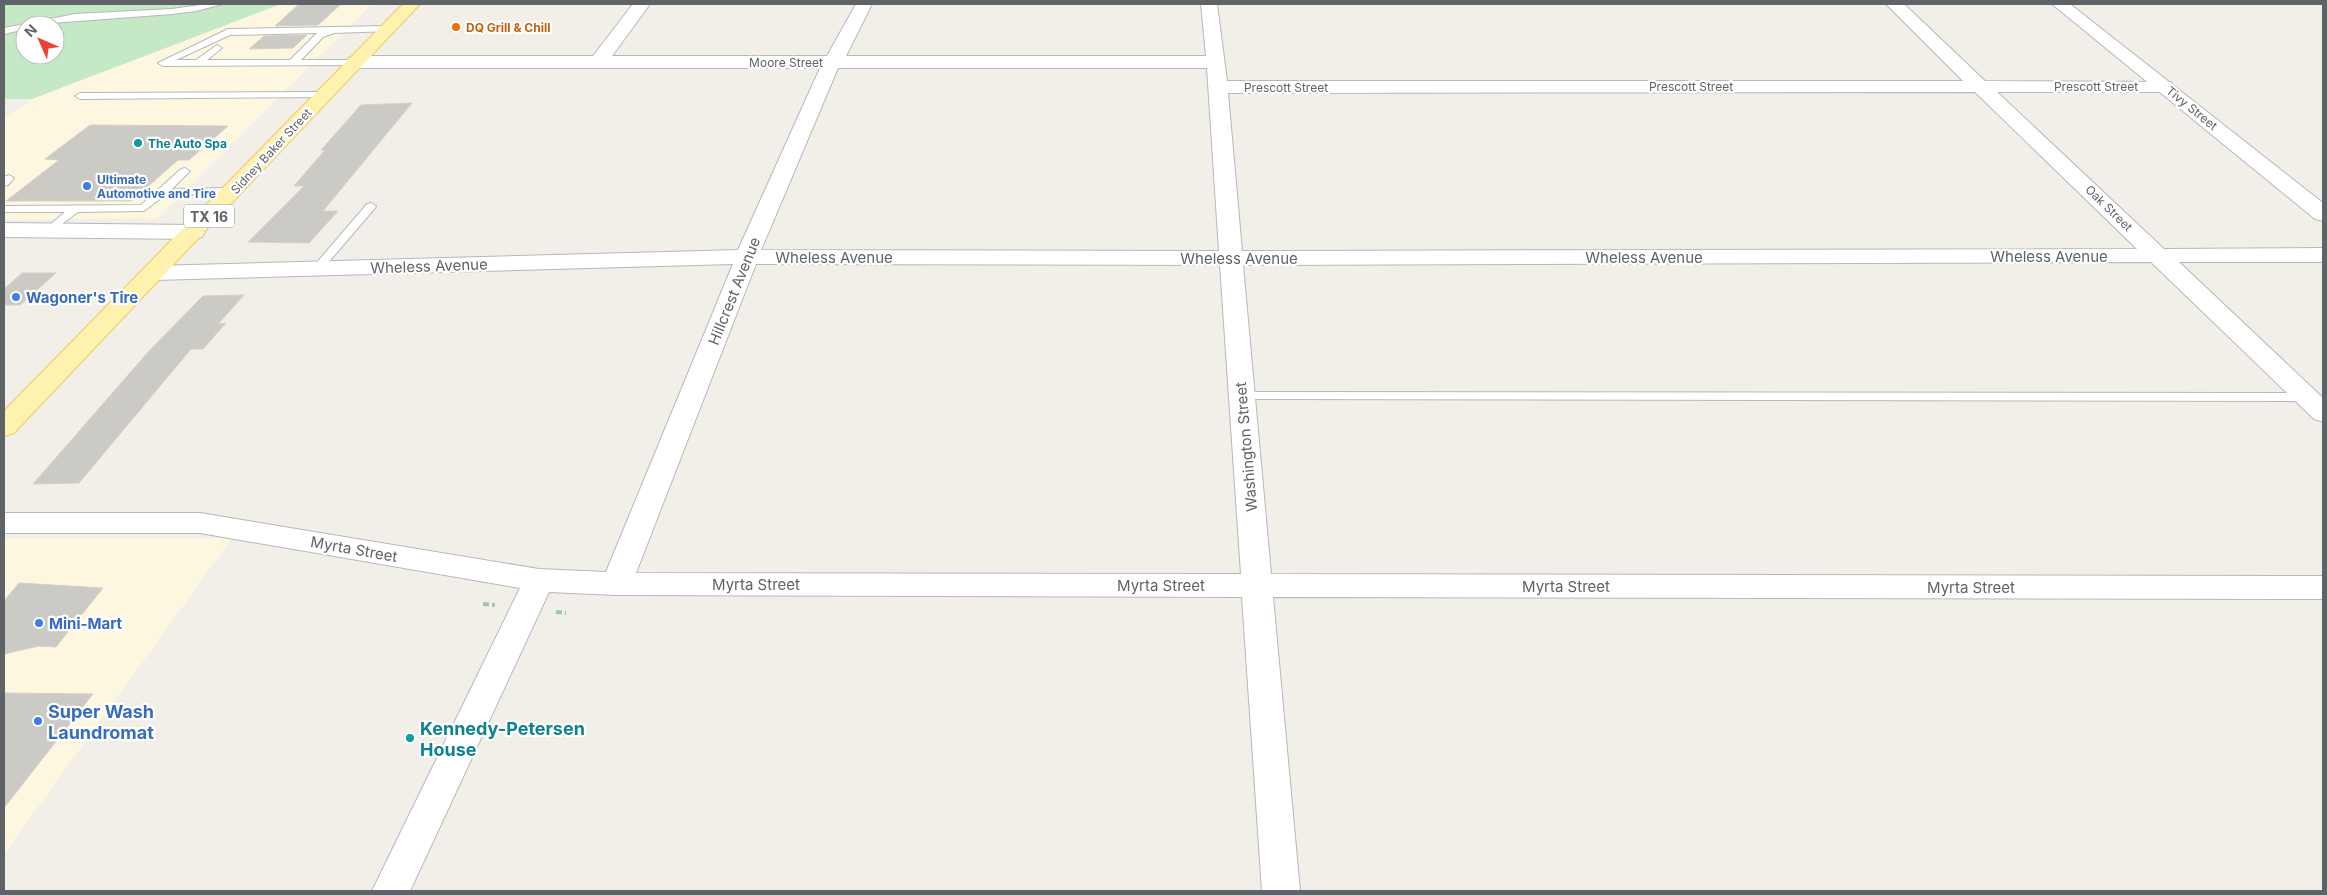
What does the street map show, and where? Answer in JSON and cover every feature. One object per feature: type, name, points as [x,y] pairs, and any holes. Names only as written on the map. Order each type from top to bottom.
[{"type":"main road","name":"Sidney Baker Street","points":[[4,426],[194,232],[412,4]]},
{"type":"street","points":[[599,61],[642,4]]},
{"type":"street","name":"Hillcrest Avenue","points":[[616,584],[747,257],[831,62],[864,4]]},
{"type":"street","name":"Washington Street","points":[[1209,4],[1217,74],[1281,891]]},
{"type":"street","name":"Oak Street","points":[[1894,4],[2323,413]]},
{"type":"street","name":"Tivy Street","points":[[2060,4],[2318,206]]},
{"type":"street","name":"Moore Street","points":[[355,62],[831,62],[1217,74]]},
{"type":"street","name":"Prescott Street","points":[[1217,74],[1981,86],[2164,86]]},
{"type":"street","points":[[4,230],[194,232]]},
{"type":"street","name":"Wheless Avenue","points":[[154,273],[747,257],[1231,258],[2323,255]]},
{"type":"street","name":"Myrta Street","points":[[4,523],[200,523],[539,580],[616,584],[2323,588]]},
{"type":"street","points":[[391,891],[539,580]]},
{"type":"lane","points":[[65,18],[176,12],[219,4]]},
{"type":"lane","points":[[355,62],[163,63],[228,32],[387,29]]},
{"type":"lane","points":[[293,62],[320,35],[334,30]]},
{"type":"lane","points":[[225,42],[237,32]]},
{"type":"lane","points":[[198,63],[217,48]]},
{"type":"lane","points":[[80,96],[324,95]]},
{"type":"lane","points":[[4,210],[144,208],[185,171]]},
{"type":"lane","points":[[163,192],[233,191]]},
{"type":"lane","points":[[317,269],[371,206]]},
{"type":"lane","points":[[50,230],[75,209]]},
{"type":"lane","points":[[1242,396],[2307,397]]},
{"type":"shaded area","points":[[281,4],[372,4],[157,218],[4,220],[4,119],[32,99]]},
{"type":"shaded area","points":[[4,538],[232,538],[4,854]]},
{"type":"green space","points":[[4,4],[281,4],[32,99],[4,99]]},
{"type":"building","points":[[298,5],[340,5],[318,25],[275,26]]},
{"type":"building","points":[[307,35],[293,48],[249,49],[264,36]]},
{"type":"building","points":[[412,103],[323,211],[338,211],[309,243],[248,242],[304,186],[294,186],[325,150],[321,150],[361,105]]},
{"type":"building","points":[[90,125],[228,126],[189,160],[178,160],[131,201],[6,201],[59,160],[45,159]]},
{"type":"building","name":"Wagoner's Tire","points":[[22,273],[56,273],[20,305],[4,305],[4,289]]},
{"type":"building","points":[[244,295],[218,324],[226,323],[203,349],[191,349],[79,483],[33,484],[150,350],[203,296]]},
{"type":"building","name":"Mini-Mart","points":[[19,583],[103,588],[56,647],[39,646],[4,654],[4,601]]},
{"type":"building","name":"Super Wash Laundromat","points":[[4,693],[93,694],[4,808]]},
{"type":"place","name":"DQ Grill & Chill","points":[[456,27]]},
{"type":"place","name":"The Auto Spa","points":[[138,143]]},
{"type":"place","name":"Ultimate Automotive and Tire","points":[[87,186]]},
{"type":"place","name":"Wagoner's Tire","points":[[16,297]]},
{"type":"place","name":"Mini-Mart","points":[[39,623]]},
{"type":"place","name":"Super Wash Laundromat","points":[[38,721]]},
{"type":"place","name":"Kennedy-Petersen House","points":[[410,738]]}]
